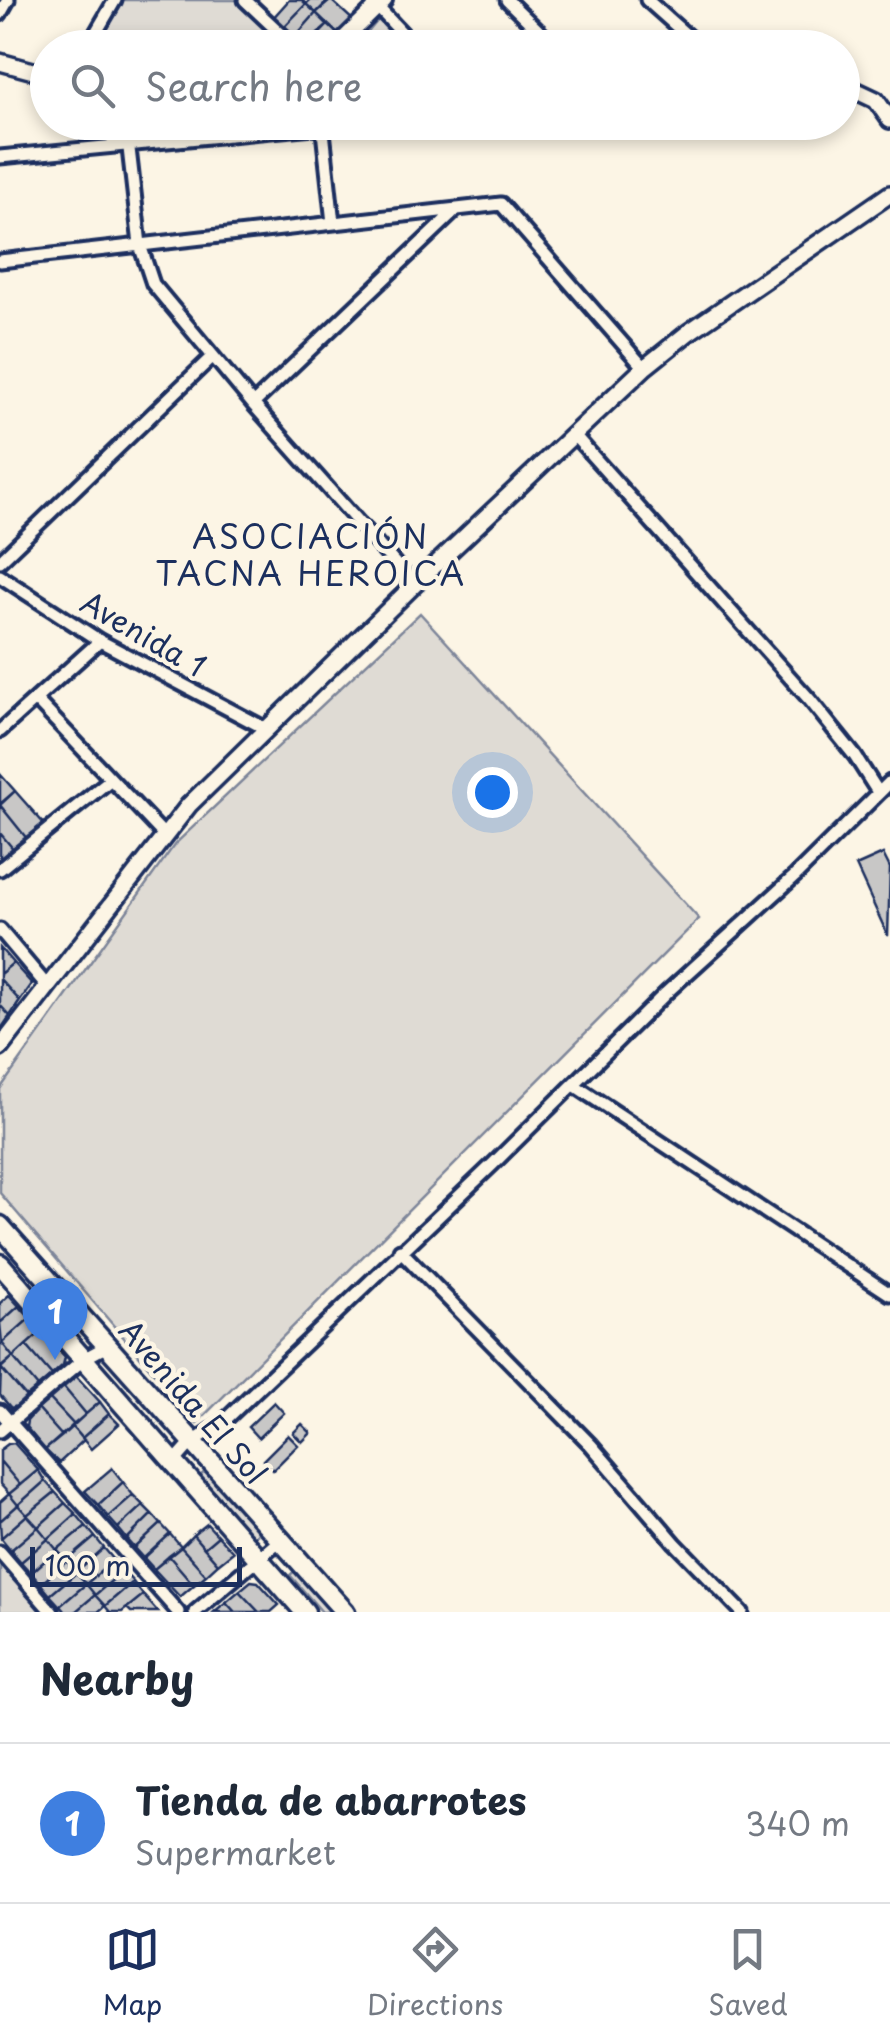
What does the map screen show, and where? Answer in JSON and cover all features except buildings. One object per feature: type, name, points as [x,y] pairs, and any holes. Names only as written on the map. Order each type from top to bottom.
[{"type":"main road","name":"Avenida El Sol","points":[[0,1226],[345,1612]]},
{"type":"main road","name":"Avenida El Sol","points":[[0,1264],[305,1612]]},
{"type":"street","points":[[0,14],[8,0]]},
{"type":"street","points":[[98,30],[115,0]]},
{"type":"street","points":[[245,0],[277,30]]},
{"type":"street","points":[[507,0],[538,30]]},
{"type":"street","points":[[647,0],[681,30]]},
{"type":"street","points":[[352,30],[378,2],[401,30]]},
{"type":"street","points":[[0,62],[30,70]]},
{"type":"street","points":[[860,92],[876,100],[890,120]]},
{"type":"street","points":[[128,140],[140,245],[153,284],[253,404],[414,585]]},
{"type":"street","points":[[0,157],[183,140]]},
{"type":"street","points":[[324,140],[333,223]]},
{"type":"street","points":[[0,1048],[211,781],[414,585],[644,368],[689,332],[890,194]]},
{"type":"street","points":[[0,262],[501,204],[644,368]]},
{"type":"street","points":[[253,404],[456,209]]},
{"type":"street","points":[[0,561],[213,356]]},
{"type":"street","points":[[574,435],[810,700],[856,756],[878,792]]},
{"type":"street","name":"Avenida 1","points":[[0,576],[100,641],[266,729]]},
{"type":"street","points":[[0,732],[100,641]]},
{"type":"street","points":[[37,700],[164,836]]},
{"type":"street","points":[[0,869],[110,780]]},
{"type":"street","points":[[175,1461],[191,1443],[222,1423],[890,782]]},
{"type":"street","points":[[0,930],[47,986]]},
{"type":"street","points":[[574,1086],[890,1294]]},
{"type":"street","points":[[400,1250],[590,1444],[675,1543],[742,1612]]},
{"type":"street","points":[[5,1426],[85,1358],[109,1344]]},
{"type":"street","points":[[0,1411],[5,1426],[178,1612]]},
{"type":"street","points":[[196,1612],[280,1541]]},
{"type":"street","points":[[0,1552],[52,1612]]},
{"type":"shaded area","points":[[122,0],[239,0],[271,30],[104,30]]},
{"type":"shaded area","points":[[379,19],[391,30],[370,30]]},
{"type":"shaded area","points":[[420,613],[699,919],[197,1423],[0,1193],[0,1089],[175,844]]},
{"type":"shaded area","points":[[209,1468],[261,1530],[253,1538],[200,1476]]},
{"type":"shaded area","points":[[0,1564],[42,1612],[0,1612]]},
{"type":"shaded area","points":[[298,1568],[338,1612],[322,1612],[290,1575]]},
{"type":"place","name":"Tienda de abarrotes","points":[[55,1360]]},
{"type":"district","name":"ASOCIACIÓN TACNA HEROICA","points":[[311,554]]}]
